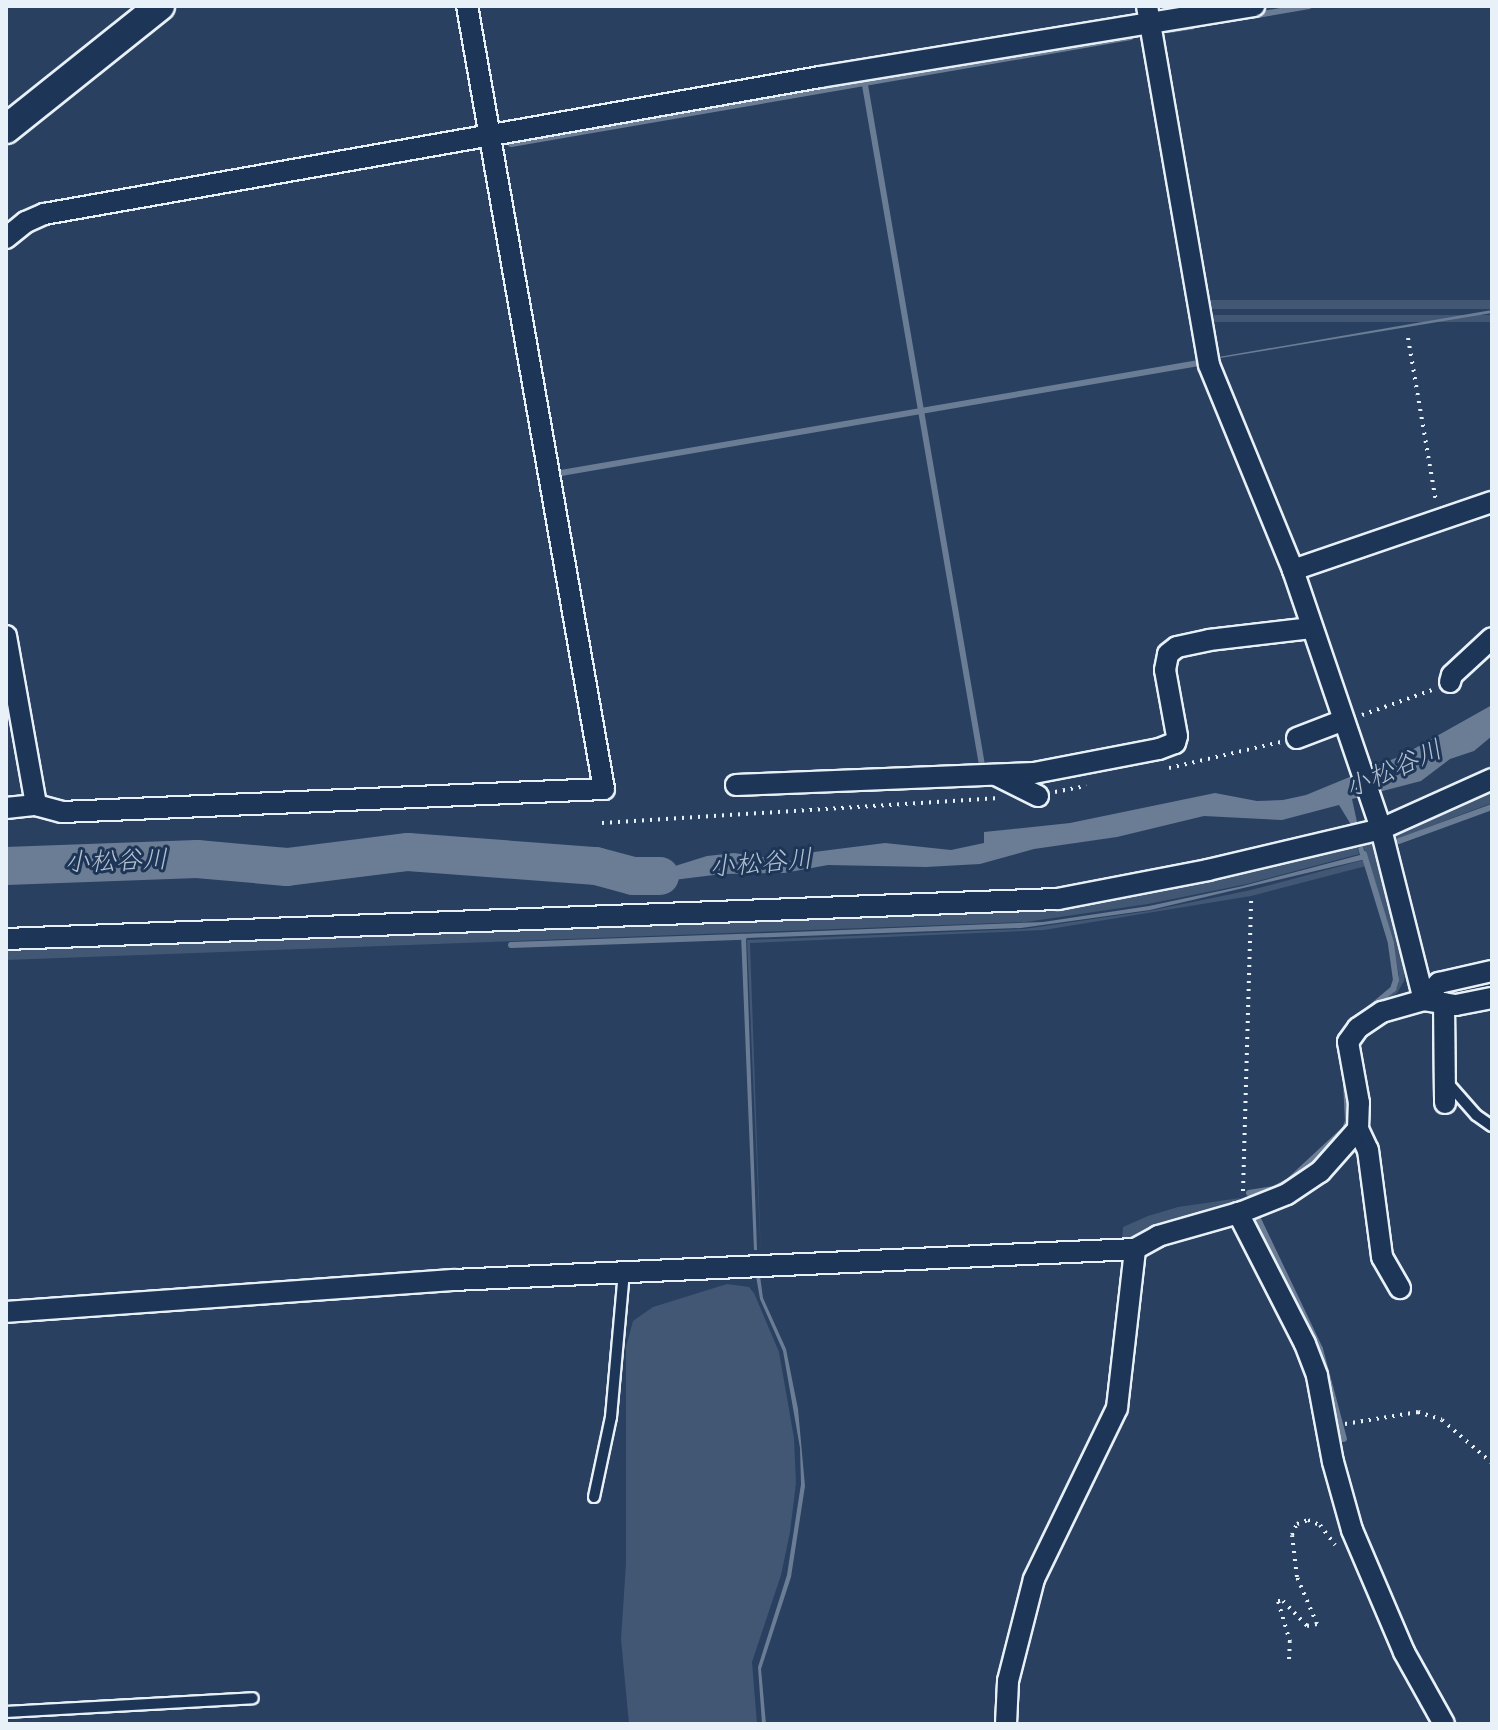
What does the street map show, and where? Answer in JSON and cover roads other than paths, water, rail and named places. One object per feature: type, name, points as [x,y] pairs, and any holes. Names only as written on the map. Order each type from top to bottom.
[{"type":"main road","points":[[6,129],[160,6]]},
{"type":"street","points":[[6,808],[36,805],[62,812],[604,789],[467,6]]},
{"type":"street","points":[[6,238],[26,222],[44,214],[490,137],[1149,15],[1254,6]]},
{"type":"street","points":[[1149,15],[1208,360],[1293,570],[1378,822],[1434,1002],[1446,1081],[1445,1103]]},
{"type":"street","points":[[1293,570],[1491,504]]},
{"type":"street","points":[[736,785],[1034,773],[1159,749],[1175,743],[1177,736],[1165,670],[1168,654],[1177,647],[1209,640],[1311,628]]},
{"type":"street","points":[[6,636],[36,805]]},
{"type":"street","points":[[1450,682],[1452,675],[1492,638]]},
{"type":"street","points":[[1297,738],[1346,725]]},
{"type":"street","points":[[996,775],[1038,796]]},
{"type":"street","points":[[6,939],[1058,899],[1208,870],[1378,822],[1492,779]]},
{"type":"street","points":[[1434,1002],[1439,983],[1492,971]]},
{"type":"street","points":[[1400,1288],[1382,1257],[1368,1150],[1358,1129],[1359,1103],[1348,1042],[1358,1028],[1382,1012],[1434,1002],[1492,998]]},
{"type":"street","points":[[6,1312],[453,1280],[1135,1249],[1158,1236],[1242,1212],[1287,1194],[1320,1172],[1358,1129]]},
{"type":"street","points":[[1242,1212],[1317,1376],[1352,1530],[1404,1652],[1444,1724]]},
{"type":"street","points":[[1006,1724],[1008,1681],[1034,1579],[1117,1408],[1135,1249]]},
{"type":"lane","points":[[1446,1081],[1476,1115],[1492,1126]]},
{"type":"lane","points":[[594,1497],[611,1417],[624,1272]]},
{"type":"lane","points":[[6,1712],[253,1698]]},
{"type":"water","points":[[1492,310],[1492,313],[1196,362],[1201,360]]},
{"type":"water","points":[[1492,705],[1492,736],[1474,751],[1450,759],[1421,781],[1352,799],[1357,822],[1353,828],[1339,805],[1282,820],[1204,816],[1117,837],[1034,849],[980,864],[926,867],[828,865],[784,873],[722,874],[641,884],[619,881],[600,872],[628,863],[644,869],[675,866],[707,856],[734,853],[790,861],[814,852],[885,843],[951,850],[984,843],[984,832],[1070,823],[1215,793],[1257,801],[1283,800],[1306,795],[1403,755]]},
{"type":"water","points":[[1363,846],[1366,859],[1150,910],[1021,928],[746,938],[757,1250],[754,1250],[741,934],[1043,922],[1149,906],[1243,886],[1360,855],[1358,848]]},
{"type":"water","points":[[756,1276],[760,1276],[763,1298],[786,1349],[798,1409],[805,1486],[791,1577],[761,1669],[766,1724],[762,1724],[758,1667],[787,1575],[801,1484],[800,1448],[783,1351],[760,1299]]},
{"type":"waterway","points":[[1251,16],[1309,6]]},
{"type":"waterway","points":[[1169,30],[1193,26]]},
{"type":"waterway","points":[[511,144],[1131,37]]},
{"type":"waterway","points":[[865,85],[982,765]]},
{"type":"waterway","points":[[561,473],[1205,362]]},
{"type":"waterway","points":[[1399,841],[1492,807]]},
{"type":"waterway","name":"小松谷川","points":[[6,866],[197,859],[287,867],[408,852],[596,866],[633,876],[660,876]]},
{"type":"waterway","points":[[1351,1024],[1393,989],[1396,980],[1391,943],[1364,854]]},
{"type":"waterway","points":[[511,945],[744,937]]},
{"type":"waterway","points":[[1249,1193],[1274,1189],[1289,1181],[1345,1129],[1348,1121],[1346,1084]]},
{"type":"waterway","points":[[1258,1219],[1320,1349],[1344,1439]]}]
